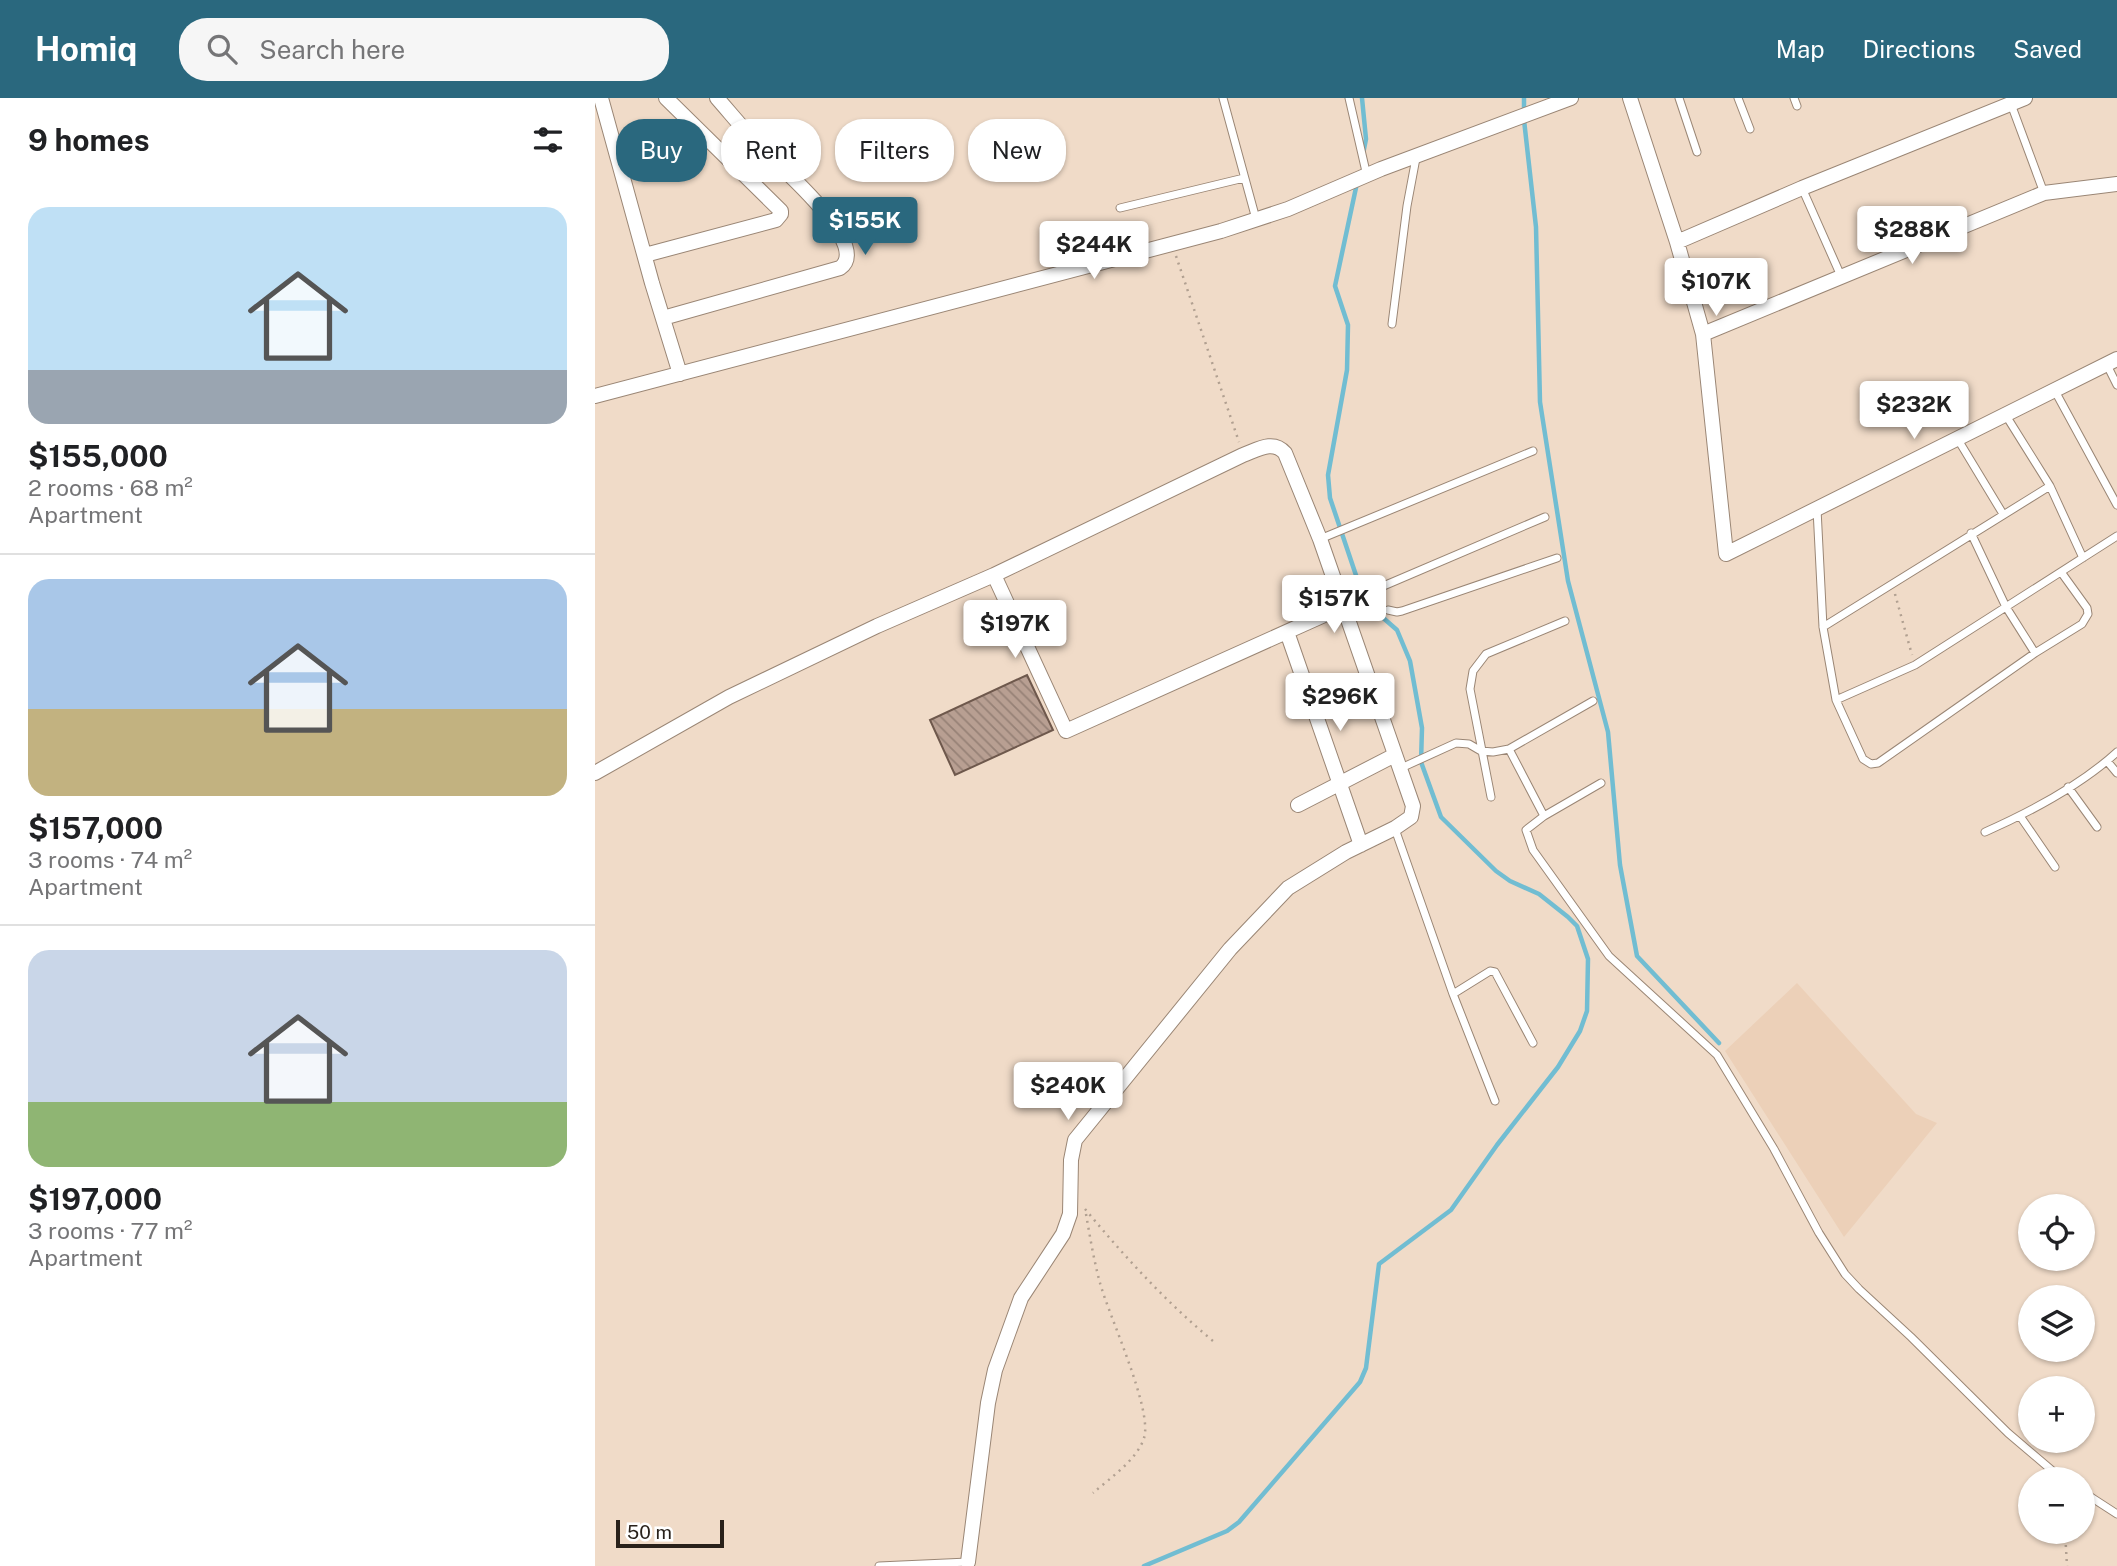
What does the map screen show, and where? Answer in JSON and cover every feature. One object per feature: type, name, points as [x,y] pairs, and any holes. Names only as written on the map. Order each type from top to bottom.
[{"type":"street","points":[[601,98],[616,152]]},
{"type":"street","points":[[666,98],[687,119]]},
{"type":"street","points":[[663,318],[840,268],[847,261],[848,255],[840,236],[820,205],[758,145],[717,98]]},
{"type":"street","points":[[595,396],[1256,220],[1571,98]]},
{"type":"street","points":[[1630,98],[1677,242],[1703,334],[1726,554],[2112,361]]},
{"type":"street","points":[[1677,242],[1802,188],[2018,101]]},
{"type":"street","points":[[645,255],[780,217],[781,211],[707,139]]},
{"type":"street","points":[[624,182],[680,374]]},
{"type":"street","points":[[1703,334],[2044,193],[2117,184]]},
{"type":"street","points":[[595,773],[729,697],[877,626],[995,575],[1243,455],[1269,445],[1280,448],[1320,539],[1413,812],[1411,817],[1395,828],[1288,888],[1230,949],[1075,1140],[1071,1160],[1070,1214],[1063,1234],[1021,1298],[995,1370],[988,1403],[968,1564]]},
{"type":"street","points":[[995,575],[1066,731],[1342,607]]},
{"type":"street","points":[[1287,632],[1361,845]]},
{"type":"street","points":[[1298,805],[1340,784],[1398,762]]},
{"type":"lane","points":[[1223,98],[1256,220]]},
{"type":"lane","points":[[1349,98],[1367,176]]},
{"type":"lane","points":[[1679,98],[1697,152]]},
{"type":"lane","points":[[1738,98],[1750,129]]},
{"type":"lane","points":[[2018,101],[2044,193]]},
{"type":"lane","points":[[1392,324],[1406,206],[1416,158]]},
{"type":"lane","points":[[1120,208],[1244,178]]},
{"type":"lane","points":[[1802,188],[1841,276]]},
{"type":"lane","points":[[2112,361],[2117,385]]},
{"type":"lane","points":[[2055,390],[2117,505]]},
{"type":"lane","points":[[2005,414],[2050,486],[2083,558]]},
{"type":"lane","points":[[1957,438],[2003,514]]},
{"type":"lane","points":[[1320,539],[1533,451]]},
{"type":"lane","points":[[1823,627],[2050,486]]},
{"type":"lane","points":[[1817,508],[1823,627],[1836,700],[1863,759],[1871,764],[1878,763],[2035,653],[2082,624],[2086,619],[2087,608],[2061,572]]},
{"type":"lane","points":[[1342,607],[1367,593],[1545,517]]},
{"type":"lane","points":[[1971,533],[2006,607],[2035,653]]},
{"type":"lane","points":[[1836,700],[1915,665],[2114,538],[2117,548]]},
{"type":"lane","points":[[1388,610],[1402,611],[1557,558]]},
{"type":"lane","points":[[1491,797],[1470,689],[1473,671],[1486,654],[1565,621]]},
{"type":"lane","points":[[1398,762],[1456,743],[1469,744],[1481,751],[1493,752],[1509,748],[1593,701]]},
{"type":"lane","points":[[1509,748],[1544,816]]},
{"type":"lane","points":[[1985,832],[2020,816],[2068,787],[2117,752]]},
{"type":"lane","points":[[2107,761],[2117,773]]},
{"type":"lane","points":[[1601,783],[1544,816],[1526,830],[1533,850],[1609,956],[1717,1055],[1845,1274],[2008,1433],[2048,1467]]},
{"type":"lane","points":[[2068,787],[2097,827]]},
{"type":"lane","points":[[2020,816],[2055,867]]},
{"type":"lane","points":[[1395,828],[1453,993],[1495,1101]]},
{"type":"lane","points":[[1453,993],[1490,971],[1495,972],[1533,1043]]},
{"type":"lane","points":[[2095,1500],[2117,1514]]},
{"type":"lane","points":[[879,1566],[968,1564]]},
{"type":"path","points":[[1172,243],[1243,455]]},
{"type":"path","points":[[1892,584],[1915,665]]},
{"type":"path","points":[[1093,1493],[1139,1449],[1145,1436],[1146,1425],[1132,1371],[1101,1284],[1084,1208],[1137,1270],[1178,1312],[1213,1341]]},
{"type":"path","points":[[2066,1544],[2067,1566]]},
{"type":"shaded area","points":[[1797,983],[1916,1114],[1937,1123],[1844,1237],[1725,1051]]},
{"type":"building","points":[[1027,675],[1053,730],[955,775],[930,720]]},
{"type":"waterway","points":[[1362,98],[1366,139],[1363,154]]},
{"type":"waterway","points":[[1524,98],[1536,227],[1540,402],[1568,581],[1608,732],[1620,865],[1637,956],[1719,1043]]},
{"type":"waterway","points":[[1144,1566],[1227,1531],[1239,1522],[1360,1382],[1366,1368],[1379,1264],[1451,1210],[1497,1145],[1558,1067],[1580,1031],[1587,1011],[1588,959],[1577,926],[1539,894],[1510,881],[1496,871],[1441,817],[1421,762],[1422,728],[1410,661],[1397,630],[1365,602],[1330,498],[1328,475],[1347,370],[1348,325],[1335,286],[1357,183]]}]
